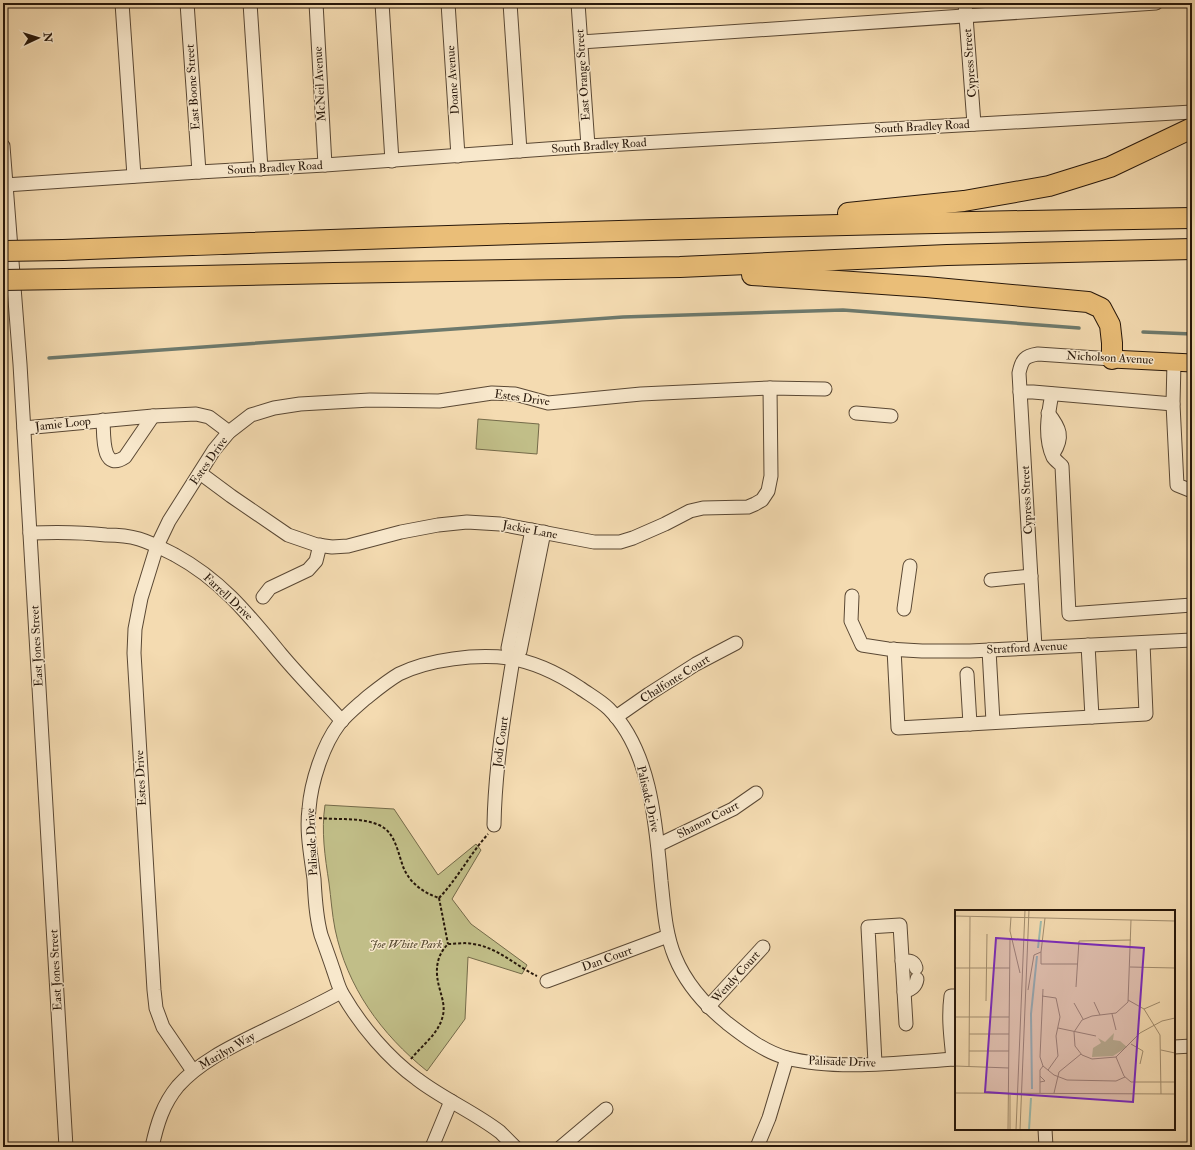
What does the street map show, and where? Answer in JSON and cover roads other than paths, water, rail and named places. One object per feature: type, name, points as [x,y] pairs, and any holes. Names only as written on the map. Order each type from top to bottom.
[{"type":"highway","points":[[709,228],[964,201],[1049,186],[1110,167],[1192,128]]},
{"type":"highway","points":[[3,251],[709,228],[1192,218]]},
{"type":"highway","points":[[3,280],[65,280],[334,272],[680,267],[947,255],[1192,249]]},
{"type":"highway","points":[[680,267],[743,274],[926,287],[1088,302],[1100,308],[1110,325],[1112,359]]},
{"type":"main road","name":"Nicholson Avenue","points":[[1112,359],[1192,363]]},
{"type":"street","points":[[122,3],[134,176]]},
{"type":"street","name":"East Boone Street","points":[[186,3],[199,172]]},
{"type":"street","points":[[250,3],[261,169]]},
{"type":"street","name":"McNeil Avenue","points":[[316,3],[325,165]]},
{"type":"street","points":[[382,3],[392,161]]},
{"type":"street","name":"Doane Avenue","points":[[448,3],[458,156]]},
{"type":"street","points":[[510,3],[520,151]]},
{"type":"street","name":"East Orange Street","points":[[578,3],[588,146]]},
{"type":"street","points":[[581,42],[966,9],[1156,3]]},
{"type":"street","name":"Cypress Street","points":[[966,9],[974,124]]},
{"type":"street","name":"South Bradley Road","points":[[4,185],[392,161],[588,146],[1192,112]]},
{"type":"street","name":"East Jones Street","points":[[3,146],[4,185],[24,428],[66,1147]]},
{"type":"street","name":"Nicholson Avenue","points":[[1029,356],[1038,354],[1112,359]]},
{"type":"street","name":"Cypress Street","points":[[1029,356],[1022,362],[1019,372],[1035,647]]},
{"type":"street","points":[[1174,362],[1173,404],[1177,485],[1192,491]]},
{"type":"street","name":"Estes Drive","points":[[193,1071],[163,1027],[156,1008],[134,653],[135,629],[141,598],[157,546],[169,521],[214,450],[230,432],[251,415],[274,408],[300,404],[370,400],[439,401],[492,392],[515,394],[548,403],[641,394],[770,388],[824,389]]},
{"type":"street","name":"Jackie Lane","points":[[200,473],[288,535],[320,545],[332,547],[348,546],[401,532],[438,525],[467,522],[500,524],[594,542],[620,542],[665,524],[690,511],[703,508],[748,507],[762,500],[768,491],[771,476],[770,388]]},
{"type":"street","points":[[1020,392],[1173,404]]},
{"type":"street","points":[[1052,394],[1048,413],[1048,438],[1053,458],[1062,466],[1069,614],[1192,605]]},
{"type":"street","points":[[856,413],[891,416]]},
{"type":"street","name":"Jamie Loop","points":[[24,428],[103,420],[196,414],[208,417],[230,432]]},
{"type":"street","name":"Jamie Loop","points":[[103,420],[105,450],[108,457],[112,460],[119,460],[125,457],[153,416]]},
{"type":"street","name":"Jodi Court","points":[[494,825],[494,795],[498,753],[513,659],[520,651],[538,531]]},
{"type":"street","name":"Farrell Drive","points":[[30,532],[78,532],[138,539],[157,546],[191,564],[217,583],[240,606],[281,654],[342,720]]},
{"type":"street","points":[[263,597],[270,588],[308,570],[316,561],[320,545]]},
{"type":"street","points":[[904,609],[910,566]]},
{"type":"street","points":[[991,580],[1031,576]]},
{"type":"street","name":"Stratford Avenue","points":[[852,596],[851,621],[862,645],[922,651],[989,650],[1192,640]]},
{"type":"street","name":"Chalfonte Court","points":[[616,717],[696,664],[736,643]]},
{"type":"street","points":[[894,649],[898,728],[1146,714],[1143,643]]},
{"type":"street","points":[[1088,645],[1092,717]]},
{"type":"street","points":[[989,650],[993,722]]},
{"type":"street","name":"Palisade Drive","points":[[515,1147],[500,1132],[418,1080],[404,1068],[362,1024],[341,992],[321,935],[318,918],[308,817],[312,788],[322,756],[335,730],[342,720],[362,701],[399,674],[433,662],[457,658],[513,659],[541,667],[562,677],[599,701],[616,717],[630,738],[639,758],[653,808],[665,922],[674,956],[681,970],[708,1007],[744,1037],[774,1053],[787,1058],[812,1063],[875,1064],[955,1059]]},
{"type":"street","points":[[967,674],[970,724]]},
{"type":"street","name":"Shanon Court","points":[[658,845],[734,809],[756,793]]},
{"type":"street","points":[[875,1064],[868,927],[900,925],[906,1024]]},
{"type":"street","name":"Dan Court","points":[[547,981],[668,936]]},
{"type":"street","name":"Wendy Court","points":[[708,1007],[763,947]]},
{"type":"street","points":[[902,962],[912,961],[915,964],[917,974],[916,984],[904,992]]},
{"type":"street","name":"Marilyn Way","points":[[152,1147],[162,1112],[178,1087],[193,1071],[243,1041],[341,992]]},
{"type":"street","points":[[955,996],[951,996],[949,1008],[950,1027],[955,1059]]},
{"type":"street","points":[[1175,1047],[1192,1046]]},
{"type":"street","points":[[757,1147],[769,1118],[787,1058]]},
{"type":"street","points":[[432,1147],[451,1101]]},
{"type":"street","points":[[561,1147],[606,1109]]},
{"type":"street","points":[[1045,1130],[1046,1147]]},
{"type":"waterway","points":[[49,358],[623,317],[843,310],[1079,328]]},
{"type":"waterway","points":[[1143,332],[1192,334]]},
{"type":"park label","name":"Joe White Park","points":[[406,944]]}]
